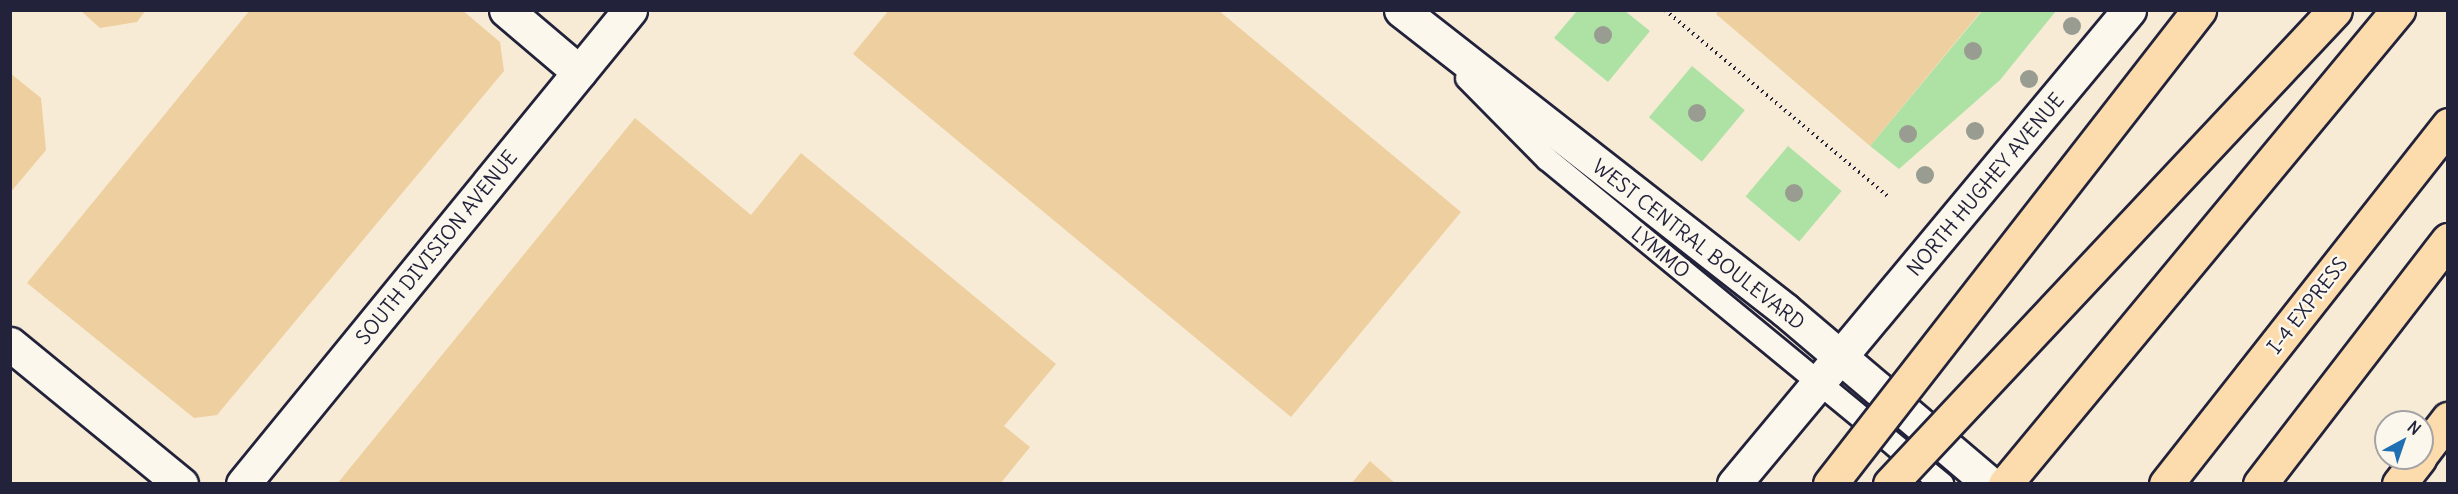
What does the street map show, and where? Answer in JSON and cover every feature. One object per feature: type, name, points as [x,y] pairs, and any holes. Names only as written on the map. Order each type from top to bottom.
[{"type":"highway","points":[[1830,483],[2199,10]]},
{"type":"highway","points":[[1890,483],[2335,10]]},
{"type":"highway","points":[[2005,483],[2398,10]]},
{"type":"highway","name":"I-4 EXPRESS","points":[[2166,483],[2448,125]]},
{"type":"highway","points":[[2260,483],[2448,240]]},
{"type":"highway","points":[[2434,437],[2448,419]]},
{"type":"highway","points":[[2400,483],[2410,470]]},
{"type":"street","points":[[506,10],[579,72]]},
{"type":"street","name":"SOUTH DIVISION AVENUE","points":[[243,483],[630,10]]},
{"type":"street","name":"WEST CENTRAL BOULEVARD","points":[[1401,10],[1840,357],[1990,483]]},
{"type":"street","name":"NORTH HUGHEY AVENUE","points":[[1734,483],[2129,10]]},
{"type":"street","points":[[10,344],[181,483]]},
{"type":"lane","name":"LYMMO","points":[[1389,10],[1447,57],[1547,159],[1818,384],[1942,483]]},
{"type":"path","points":[[1665,10],[1889,196]]},
{"type":"green space","points":[[1577,11],[1625,11],[1650,31],[1608,82],[1554,38]]},
{"type":"green space","points":[[1982,11],[2056,11],[2000,80],[1899,169],[1870,146]]},
{"type":"green space","points":[[1692,66],[1745,110],[1702,162],[1649,117]]},
{"type":"green space","points":[[1788,146],[1842,191],[1799,242],[1746,197]]},
{"type":"building","points":[[80,10],[146,10],[137,22],[100,28]]},
{"type":"building","points":[[250,10],[462,10],[500,42],[504,71],[217,415],[194,418],[27,283]]},
{"type":"building","points":[[889,10],[1218,10],[1461,212],[1291,417],[853,54]]},
{"type":"building","points":[[1719,10],[1982,10],[1870,146],[1716,14]]},
{"type":"building","points":[[10,73],[41,98],[46,150],[10,193]]},
{"type":"building","points":[[635,118],[751,215],[801,153],[1056,364],[1004,426],[1030,447],[1000,484],[337,484]]},
{"type":"building","points":[[1370,461],[1396,484],[1351,484]]}]
